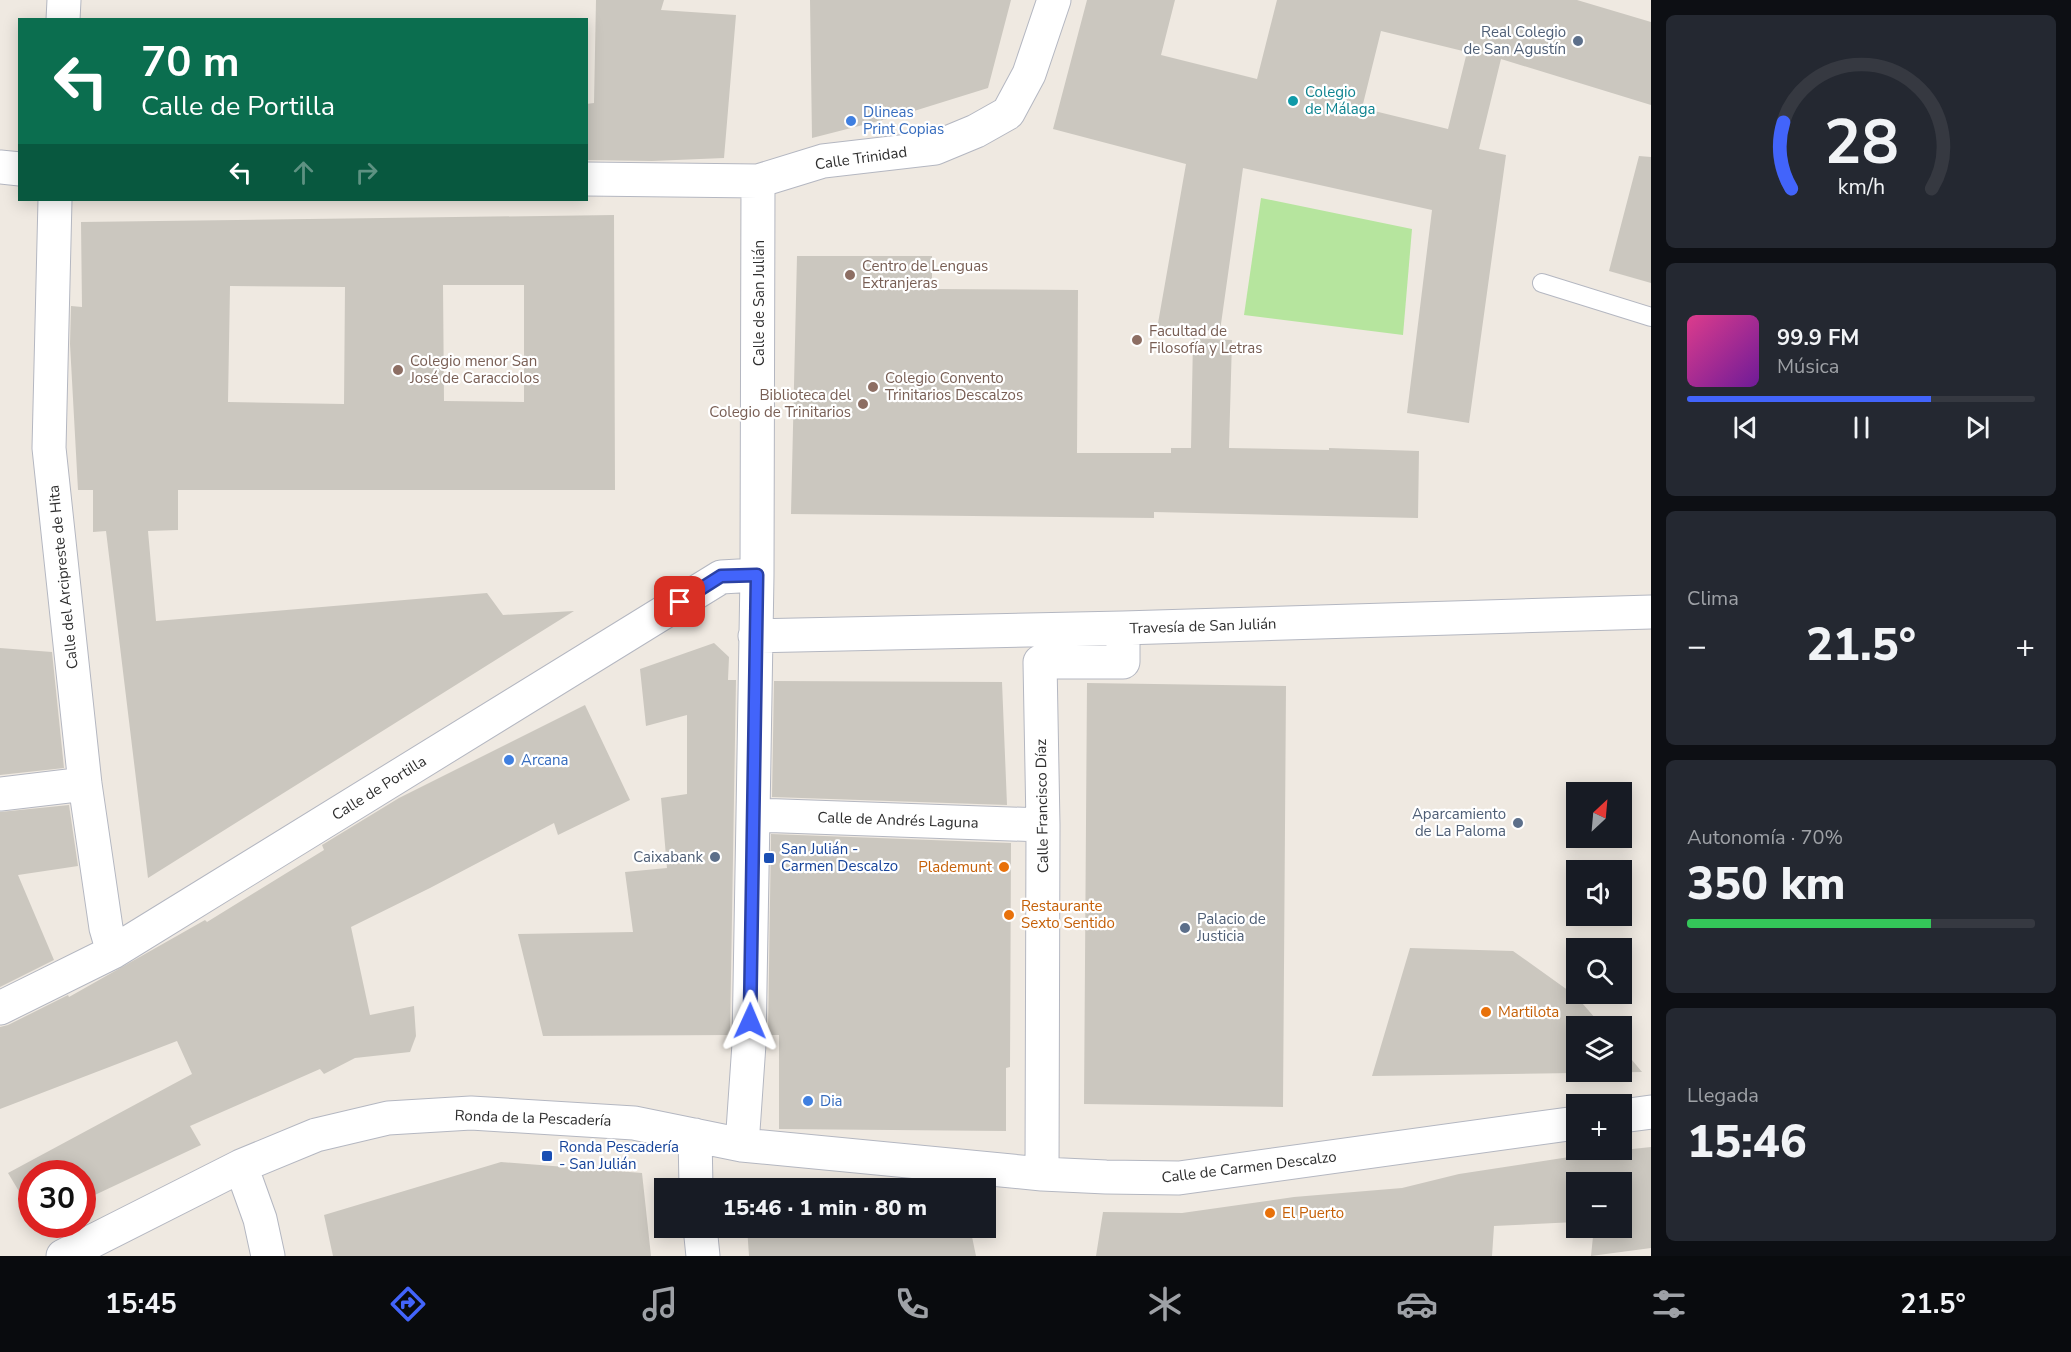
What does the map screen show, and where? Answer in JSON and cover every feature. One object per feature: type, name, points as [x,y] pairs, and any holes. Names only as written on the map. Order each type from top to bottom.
[{"type":"street","points":[[63,18],[64,0]]},
{"type":"street","name":"Calle Trinidad","points":[[588,179],[758,181],[823,161],[935,148],[976,131],[1008,113],[1029,74],[1054,0]]},
{"type":"street","points":[[0,167],[18,169]]},
{"type":"street","name":"Calle de San Julián","points":[[742,1145],[749,1044],[757,575],[758,181]]},
{"type":"street","name":"Calle del Arcipreste de Hita","points":[[55,201],[50,448],[85,784],[106,928],[113,952]]},
{"type":"street","name":"Calle de Portilla","points":[[0,1008],[113,952],[721,576],[757,575]]},
{"type":"street","name":"Travesía de San Julián","points":[[755,636],[1123,628],[1651,612]]},
{"type":"street","name":"Calle Francisco Díaz","points":[[1042,1174],[1043,825],[1040,662],[1123,662],[1123,628]]},
{"type":"street","points":[[0,794],[85,784]]},
{"type":"street","name":"Calle de Andrés Laguna","points":[[753,815],[1043,825]]},
{"type":"street","points":[[1632,1115],[1651,1112]]},
{"type":"street","name":"Ronda de la Pescadería","points":[[63,1256],[241,1166],[316,1135],[388,1118],[471,1113],[634,1123],[742,1145]]},
{"type":"street","name":"Calle de Carmen Descalzo","points":[[742,1145],[1042,1174],[1179,1178],[1566,1124]]},
{"type":"street","points":[[695,1136],[696,1178]]},
{"type":"street","points":[[241,1166],[260,1219],[268,1256]]},
{"type":"street","points":[[701,1238],[703,1256]]},
{"type":"lane","points":[[1542,283],[1651,317]]},
{"type":"green space","points":[[1261,198],[1412,229],[1403,335],[1244,315]]},
{"type":"building","points":[[596,0],[664,0],[661,10],[736,15],[724,158],[652,161],[588,160],[588,104],[594,103]]},
{"type":"building","points":[[810,0],[1011,0],[988,88],[898,116],[812,138]]},
{"type":"building","points":[[1087,0],[1175,0],[1161,55],[1257,79],[1277,0],[1577,0],[1651,22],[1651,105],[1501,59],[1479,149],[1506,155],[1469,423],[1407,413],[1432,210],[1243,168],[1220,331],[1157,329],[1186,164],[1053,129]],"holes":[[[1381,31],[1467,52],[1448,129],[1362,108]]]},
{"type":"building","points":[[1639,156],[1651,157],[1651,283],[1609,271]]},
{"type":"building","points":[[614,215],[615,490],[178,490],[178,530],[148,531],[156,621],[487,593],[503,615],[574,611],[148,878],[106,531],[93,532],[93,490],[78,490],[70,344],[71,306],[82,307],[81,222]],"holes":[[[443,285],[524,285],[524,402],[444,401]],[[230,286],[345,287],[344,404],[228,402]]]},
{"type":"building","name":"Colegio Convento Trinitarios Descalzos","points":[[797,256],[932,256],[932,289],[1078,290],[1077,453],[1171,453],[1171,448],[1191,448],[1193,338],[1232,340],[1229,448],[1419,451],[1418,518],[1154,512],[1154,518],[791,514]]},
{"type":"building","points":[[714,643],[729,657],[728,680],[736,680],[730,1035],[543,1036],[518,934],[633,932],[625,872],[667,868],[661,798],[687,794],[687,715],[646,726],[640,669]]},
{"type":"building","points":[[0,648],[52,652],[64,768],[0,775]]},
{"type":"building","points":[[774,681],[1002,682],[1007,805],[772,797]]},
{"type":"building","name":"Palacio de Justicia","points":[[1087,683],[1286,686],[1283,1107],[1084,1104]]},
{"type":"building","points":[[585,705],[630,800],[558,835],[554,823],[351,927],[370,1015],[414,1006],[416,1036],[410,1052],[355,1058],[324,1074],[320,1069],[190,1126],[201,1145],[96,1194],[96,1160],[32,1160],[192,1074],[177,1041],[0,1109],[0,1027],[68,995],[69,997],[205,920],[207,922],[324,850],[322,845],[399,798]]},
{"type":"building","points":[[69,805],[78,866],[18,875],[54,960],[0,987],[0,812]]},
{"type":"building","points":[[771,834],[1011,843],[1010,1067],[1006,1068],[1006,1131],[779,1129],[779,1035],[768,1035]]},
{"type":"building","points":[[1410,948],[1513,951],[1566,989],[1566,1004],[1583,1004],[1593,1016],[1566,1016],[1566,1073],[1372,1076]]},
{"type":"building","points":[[1632,1060],[1642,1072],[1632,1072]]},
{"type":"building","points":[[1651,1147],[1651,1248],[1591,1256],[1593,1238],[1632,1238],[1632,1172],[1566,1172],[1566,1222],[1494,1226],[1492,1256],[1096,1256],[1103,1212],[1182,1213],[1294,1197],[1402,1188],[1459,1174],[1566,1157],[1566,1160],[1632,1160],[1632,1149]]},
{"type":"building","points":[[501,1162],[642,1173],[651,1256],[333,1256],[324,1215]]},
{"type":"building","points":[[18,1168],[18,1190],[8,1173]]},
{"type":"building","points":[[748,1238],[972,1238],[976,1256],[749,1256]]},
{"type":"place","name":"Real Colegio de San Agustín","points":[[1578,41]]},
{"type":"place","name":"Colegio de Málaga","points":[[1293,101]]},
{"type":"place","name":"Dlineas Print Copias","points":[[851,121]]},
{"type":"place","name":"Centro de Lenguas Extranjeras","points":[[850,275]]},
{"type":"place","name":"Facultad de Filosofía y Letras","points":[[1137,340]]},
{"type":"place","name":"Colegio menor San José de Caracciolos","points":[[398,370]]},
{"type":"place","name":"Colegio Convento Trinitarios Descalzos","points":[[873,387]]},
{"type":"place","name":"Biblioteca del Colegio de Trinitarios","points":[[863,404]]},
{"type":"place","name":"Arcana","points":[[509,760]]},
{"type":"place","name":"Aparcamiento de La Paloma","points":[[1518,823]]},
{"type":"place","name":"Caixabank","points":[[715,857]]},
{"type":"place","name":"San Julián - Carmen Descalzo","points":[[769,858]]},
{"type":"place","name":"Plademunt","points":[[1004,867]]},
{"type":"place","name":"Restaurante Sexto Sentido","points":[[1009,915]]},
{"type":"place","name":"Palacio de Justicia","points":[[1185,928]]},
{"type":"place","name":"Martilota","points":[[1486,1012]]},
{"type":"place","name":"Dia","points":[[808,1101]]},
{"type":"place","name":"Ronda Pescadería - San Julián","points":[[547,1156]]},
{"type":"place","name":"El Puerto","points":[[1270,1213]]},
{"type":"route","points":[[680,602],[721,576],[757,575],[750,1021]]}]
